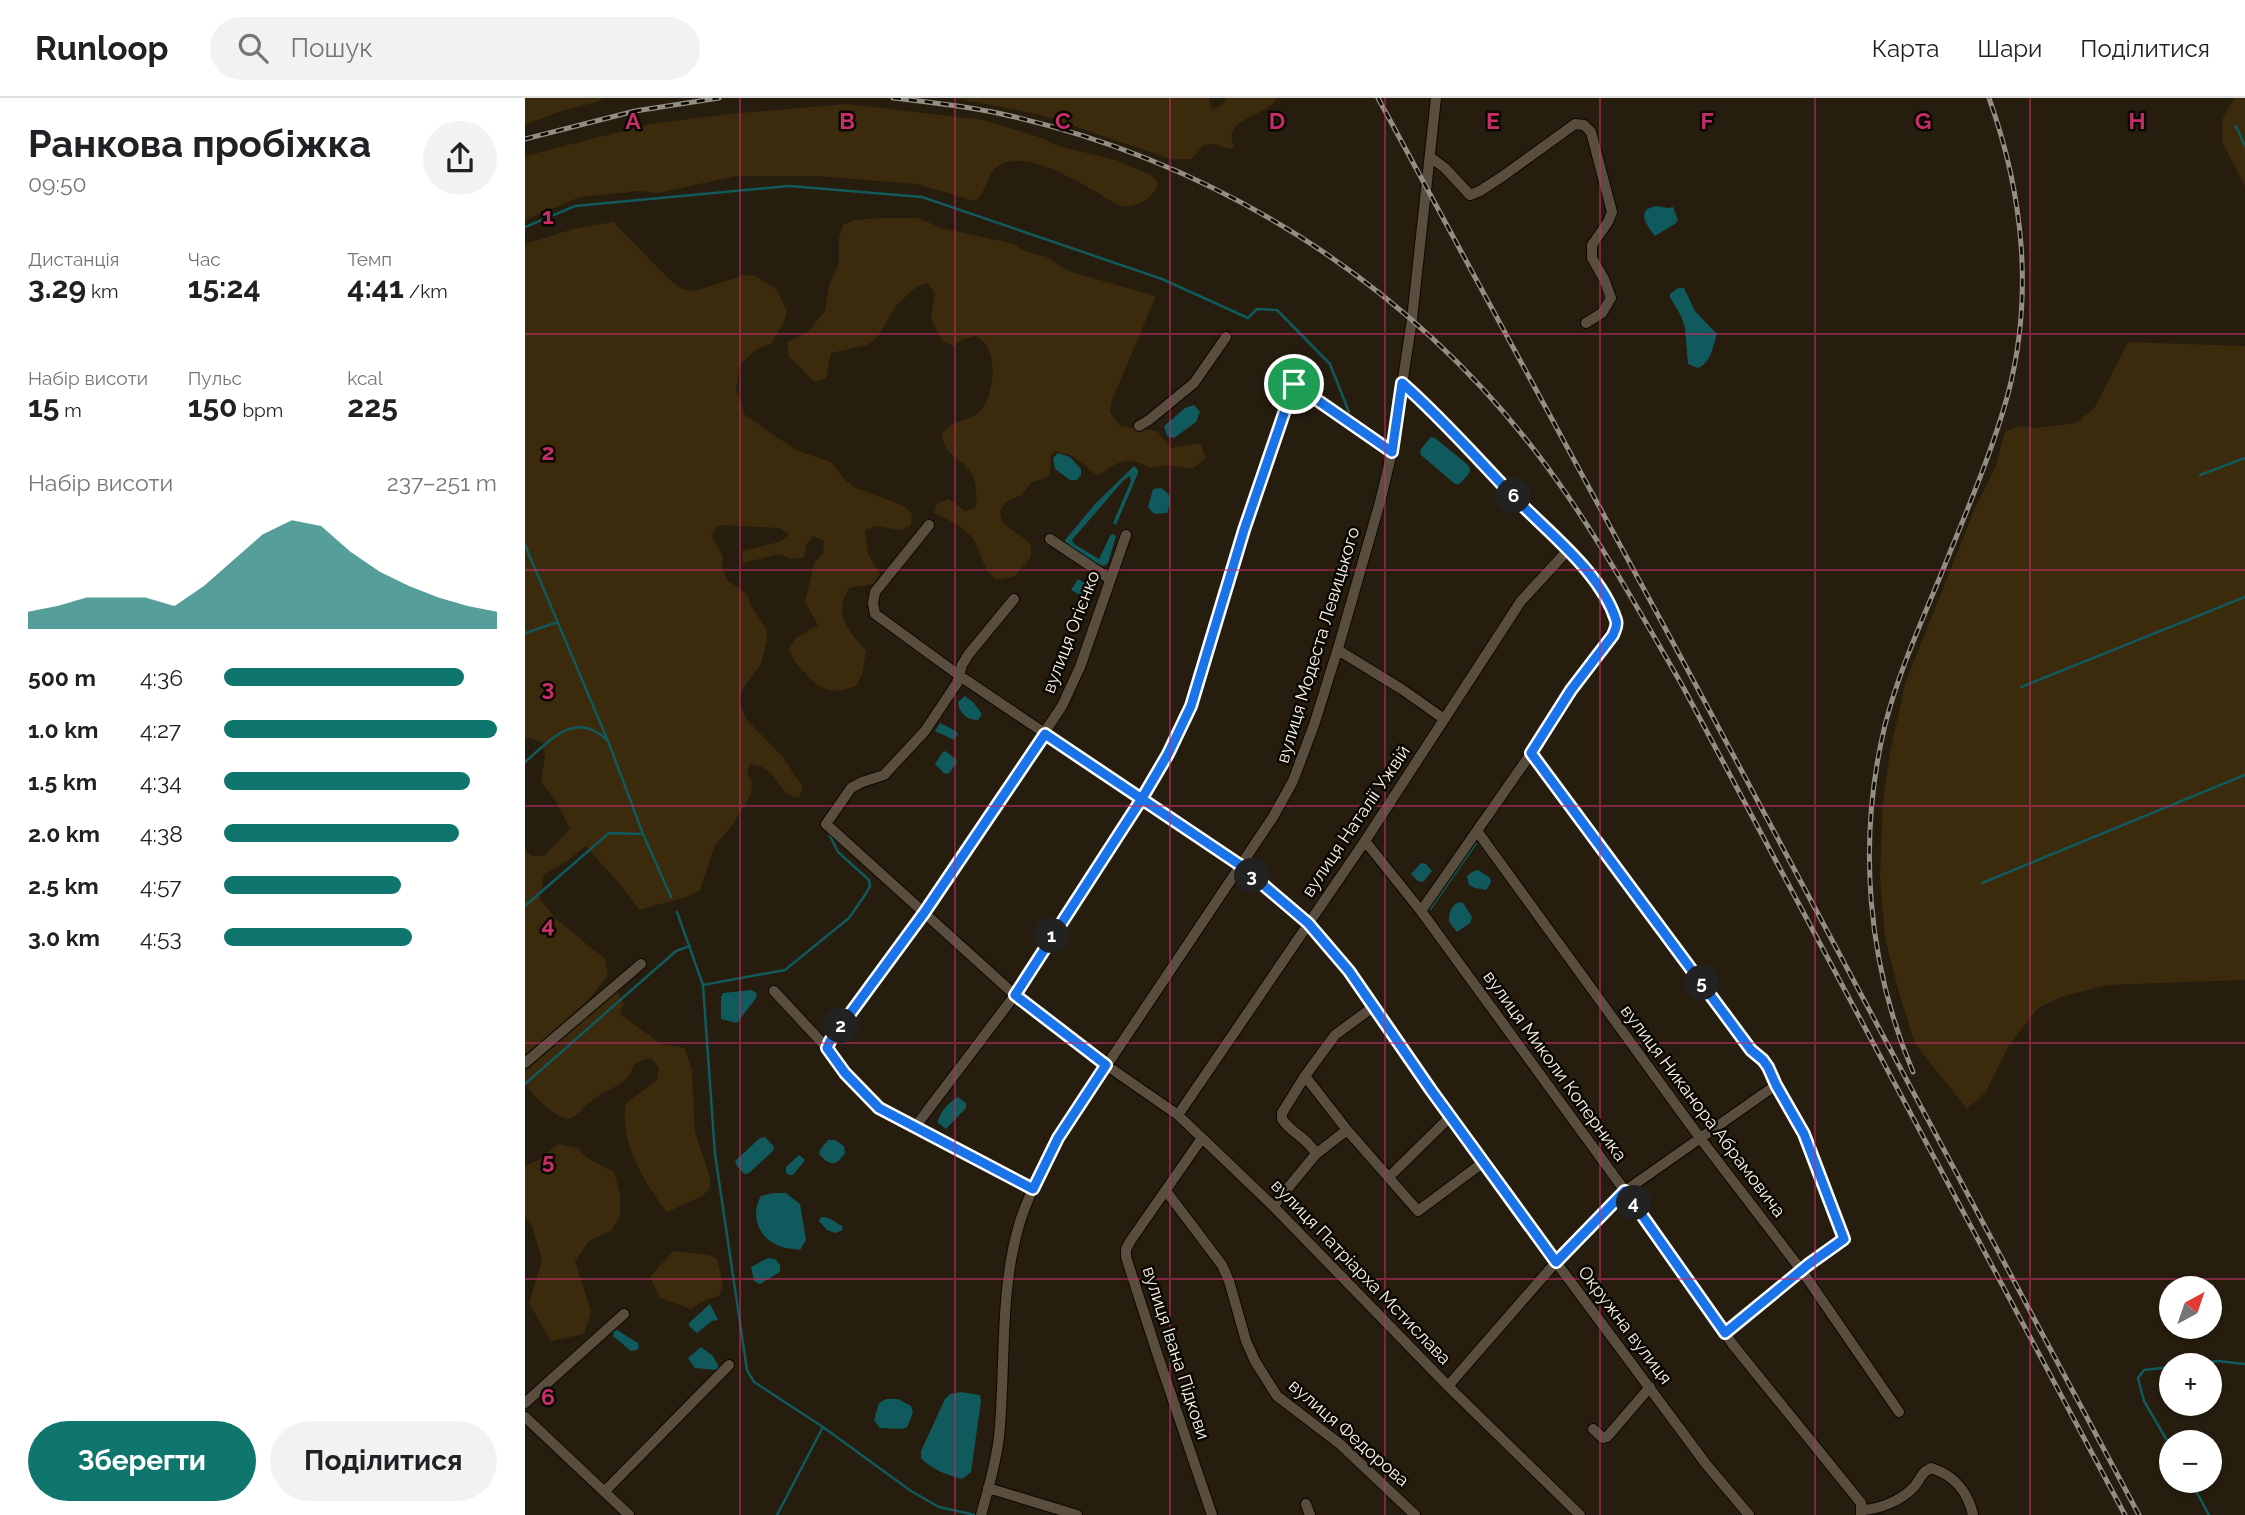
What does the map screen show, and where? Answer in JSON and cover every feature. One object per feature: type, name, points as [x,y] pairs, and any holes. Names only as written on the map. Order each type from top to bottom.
[{"type":"street","points":[[1436,98],[1430,157],[1445,168],[1469,195],[1479,191],[1575,124],[1584,125],[1591,132],[1612,212],[1592,245],[1592,258],[1611,298],[1602,313],[1586,323]]},
{"type":"street","name":"вулиця Модеста Левицького","points":[[982,1512],[999,1440],[1004,1322],[1010,1277],[1019,1227],[1033,1189],[1058,1138],[1273,817],[1293,780],[1338,650],[1392,452],[1430,157]]},
{"type":"street","points":[[1139,426],[1194,383],[1226,337]]},
{"type":"street","points":[[1402,383],[1427,405],[1576,558],[1607,601],[1617,626],[1420,911]]},
{"type":"street","points":[[915,1127],[1015,995],[1168,754],[1191,706],[1244,530],[1294,384],[1392,452]]},
{"type":"street","name":"Окружна вулиця","points":[[929,525],[876,592],[873,603],[875,614],[960,676],[1240,865],[1308,923],[1349,971],[1556,1262],[1706,1464],[1749,1515]]},
{"type":"street","name":"вулиця Огієнко","points":[[827,1048],[845,1019],[924,913],[1062,706],[1080,667],[1126,535]]},
{"type":"street","points":[[1050,539],[1110,579]]},
{"type":"street","name":"вулиця Наталії Ужвій","points":[[1178,1115],[1365,841],[1521,601],[1568,551]]},
{"type":"street","points":[[960,676],[968,655],[1014,599]]},
{"type":"street","points":[[1338,650],[1444,719]]},
{"type":"street","name":"вулиця Патріарха Мстислава","points":[[960,676],[925,731],[898,761],[884,775],[851,788],[826,824],[1015,995],[1106,1065],[1178,1115],[1273,1206],[1448,1386],[1580,1515]]},
{"type":"street","points":[[1531,753],[1751,1050],[1763,1060],[1804,1134],[1844,1239],[1725,1333]]},
{"type":"street","name":"вулиця Никанора Абрамовича","points":[[1477,831],[1700,1139],[1802,1271],[1899,1412]]},
{"type":"street","name":"вулиця Миколи Коперника","points":[[1365,841],[1420,911],[1625,1191],[1725,1333],[1861,1503],[1862,1512]]},
{"type":"street","points":[[525,1063],[641,964]]},
{"type":"street","points":[[774,991],[879,1108],[1033,1189]]},
{"type":"street","points":[[1316,1153],[1312,1146],[1286,1126],[1282,1114],[1335,1035],[1373,1007]]},
{"type":"street","points":[[1305,1076],[1347,1130],[1418,1211],[1485,1161]]},
{"type":"street","points":[[1448,1386],[1556,1262],[1625,1191],[1776,1085]]},
{"type":"street","points":[[1388,1177],[1451,1116]]},
{"type":"street","points":[[1273,1206],[1316,1153],[1347,1130]]},
{"type":"street","name":"вулиця Івана Підкови","points":[[1202,1138],[1131,1240],[1126,1249],[1126,1257],[1212,1515]]},
{"type":"street","name":"вулиця Федорова","points":[[1167,1191],[1221,1265],[1232,1289],[1246,1341],[1272,1389],[1294,1410],[1340,1444],[1415,1515]]},
{"type":"street","points":[[525,1404],[624,1314]]},
{"type":"street","points":[[605,1491],[729,1365]]},
{"type":"street","points":[[1593,1429],[1603,1438],[1607,1437],[1650,1387]]},
{"type":"street","points":[[525,1417],[629,1515]]},
{"type":"street","points":[[1862,1512],[1873,1510],[1905,1494],[1916,1486],[1922,1473],[1931,1468],[1957,1482],[1973,1515]]},
{"type":"street","points":[[988,1488],[1077,1515]]},
{"type":"shaded area","points":[[525,98],[603,98],[525,125]]},
{"type":"shaded area","points":[[955,98],[1209,98],[1212,110],[1227,98],[1277,98],[1233,130],[1231,138],[1235,147],[1230,149],[1213,144],[1204,145],[1191,159],[1171,159],[1041,115]]},
{"type":"shaded area","points":[[2234,98],[2245,98],[2245,186],[2222,142],[2223,117]]},
{"type":"shaded area","points":[[847,104],[983,120],[1042,138],[1058,146],[1116,160],[1151,175],[1158,182],[1153,193],[1139,204],[1122,206],[1057,171],[1023,161],[1004,163],[997,167],[975,201],[916,184],[816,176],[736,176],[658,193],[639,191],[580,197],[525,220],[525,156],[650,124]]},
{"type":"shaded area","points":[[918,218],[941,228],[1014,244],[1024,251],[1047,257],[1068,271],[1156,296],[1112,400],[1110,412],[1120,426],[1157,431],[1171,448],[1200,443],[1206,458],[1192,469],[1168,465],[1150,468],[1135,461],[1123,462],[1098,476],[1073,456],[1056,451],[1051,455],[1050,473],[1046,478],[1032,482],[1021,495],[1006,502],[1000,511],[1002,522],[1031,544],[1031,557],[1015,576],[997,580],[985,566],[972,537],[957,525],[934,513],[937,504],[949,499],[965,511],[976,507],[973,477],[967,467],[946,448],[942,434],[954,423],[975,415],[986,402],[993,374],[991,355],[985,343],[976,336],[953,346],[942,341],[931,318],[935,293],[927,283],[916,287],[896,306],[877,338],[867,345],[831,353],[826,378],[814,382],[788,355],[788,342],[809,331],[825,311],[829,286],[839,262],[839,237],[843,225],[854,220]]},
{"type":"shaded area","points":[[613,222],[682,289],[695,291],[744,275],[756,276],[777,290],[787,312],[783,324],[771,344],[759,348],[740,364],[736,389],[745,415],[796,450],[831,462],[846,481],[856,488],[902,505],[912,513],[911,525],[900,530],[876,526],[865,530],[868,554],[880,574],[873,584],[849,588],[842,607],[848,629],[866,651],[862,675],[856,686],[834,691],[822,688],[811,680],[797,665],[789,649],[796,638],[818,625],[805,602],[814,563],[823,554],[824,541],[813,536],[806,545],[804,557],[791,559],[779,554],[743,563],[742,551],[779,542],[789,535],[780,528],[718,525],[711,535],[723,557],[722,569],[727,580],[747,594],[751,606],[766,628],[767,640],[761,664],[740,693],[740,705],[747,720],[782,756],[803,787],[799,798],[787,794],[772,775],[762,767],[750,764],[747,771],[752,783],[751,795],[731,827],[715,845],[700,890],[689,896],[639,910],[586,846],[563,864],[544,874],[540,899],[555,918],[605,959],[608,975],[589,999],[525,1056],[525,850],[532,856],[544,856],[570,829],[558,805],[541,782],[545,755],[542,742],[525,739],[525,244],[573,229]]},
{"type":"shaded area","points":[[2128,342],[2245,346],[2245,980],[2108,985],[2061,997],[2038,1008],[2008,1047],[1985,1093],[1967,1109],[1915,1044],[1885,938],[1880,877],[1883,801],[1890,752],[1905,684],[1975,508],[1995,468],[2005,432],[2018,426],[2035,428],[2077,423],[2095,407]]},
{"type":"shaded area","points":[[618,992],[624,1004],[620,1014],[661,1044],[685,1048],[692,1071],[695,1132],[710,1177],[710,1189],[701,1197],[667,1212],[642,1175],[626,1132],[626,1103],[657,1080],[659,1068],[651,1058],[635,1064],[624,1081],[596,1097],[576,1115],[567,1119],[543,1104],[526,1082],[525,1072]]},
{"type":"shaded area","points":[[558,1144],[577,1148],[587,1158],[614,1172],[620,1193],[620,1216],[611,1231],[589,1241],[575,1261],[591,1311],[584,1334],[551,1341],[529,1303],[542,1260],[531,1223],[525,1217],[525,1166],[538,1160]]},
{"type":"shaded area","points":[[673,1251],[710,1255],[717,1259],[723,1284],[719,1296],[703,1301],[691,1309],[660,1298],[650,1277]]},
{"type":"water","points":[[1657,206],[1673,207],[1678,220],[1655,236],[1644,214],[1646,210]]},
{"type":"water","points":[[1678,288],[1684,288],[1695,311],[1717,334],[1709,358],[1698,368],[1688,364],[1685,328],[1670,297]]},
{"type":"water","points":[[1194,405],[1200,412],[1196,422],[1174,438],[1167,436],[1164,426],[1185,408]]},
{"type":"water","points":[[1431,437],[1468,465],[1468,475],[1459,484],[1455,484],[1421,455],[1420,450]]},
{"type":"water","points":[[1058,453],[1070,457],[1081,469],[1077,480],[1070,480],[1055,469],[1053,458]]},
{"type":"water","points":[[1134,466],[1138,473],[1116,525],[1113,523],[1131,481],[1130,476],[1072,540],[1074,544],[1099,559],[1110,536],[1116,536],[1108,563],[1104,566],[1088,560],[1073,550],[1065,540],[1095,504]]},
{"type":"water","points":[[1160,488],[1169,495],[1169,505],[1167,513],[1154,514],[1148,507],[1153,489]]},
{"type":"water","points":[[1078,579],[1092,587],[1086,598],[1071,590]]},
{"type":"water","points":[[965,696],[982,714],[978,720],[962,713],[958,702]]},
{"type":"water","points":[[940,723],[956,731],[958,734],[954,740],[935,731]]},
{"type":"water","points":[[945,751],[956,759],[957,763],[945,774],[935,764]]},
{"type":"water","points":[[1421,863],[1426,864],[1432,871],[1423,882],[1411,874]]},
{"type":"water","points":[[1478,870],[1490,878],[1491,882],[1486,890],[1469,885],[1467,876]]},
{"type":"water","points":[[1459,902],[1463,903],[1472,917],[1470,923],[1457,932],[1449,919],[1452,908]]},
{"type":"water","points":[[752,990],[757,994],[756,998],[737,1023],[721,1019],[723,993]]},
{"type":"water","points":[[958,1097],[966,1103],[966,1108],[946,1129],[938,1123],[940,1116],[951,1101]]},
{"type":"water","points":[[765,1137],[774,1147],[773,1151],[749,1173],[744,1174],[735,1161],[760,1138]]},
{"type":"water","points":[[828,1140],[835,1140],[844,1146],[845,1153],[833,1163],[819,1154]]},
{"type":"water","points":[[799,1155],[805,1160],[793,1175],[789,1175],[786,1173],[786,1167]]},
{"type":"water","points":[[786,1193],[800,1204],[806,1240],[800,1250],[777,1245],[761,1231],[756,1217],[758,1203],[761,1196]]},
{"type":"water","points":[[821,1217],[827,1217],[842,1226],[843,1230],[835,1233],[827,1230],[819,1221]]},
{"type":"water","points":[[768,1258],[775,1259],[780,1265],[780,1272],[760,1284],[754,1281],[751,1267]]},
{"type":"water","points":[[710,1304],[718,1320],[712,1321],[697,1333],[689,1323]]},
{"type":"water","points":[[617,1330],[638,1343],[637,1350],[631,1351],[613,1336]]},
{"type":"water","points":[[701,1347],[713,1356],[719,1367],[717,1370],[695,1368],[688,1358]]},
{"type":"water","points":[[961,1392],[980,1395],[981,1401],[971,1472],[962,1479],[940,1471],[921,1458],[921,1451],[945,1399],[950,1394]]},
{"type":"water","points":[[886,1399],[898,1399],[911,1406],[913,1413],[907,1427],[880,1428],[874,1420],[879,1403]]},
{"type":"waterway","points":[[2236,126],[2245,146]]},
{"type":"waterway","points":[[525,227],[575,206],[789,186],[922,197],[1162,279],[1248,318],[1257,309],[1277,310],[1330,364],[1349,412]]},
{"type":"waterway","points":[[2200,475],[2245,458]]},
{"type":"waterway","points":[[525,545],[671,897]]},
{"type":"waterway","points":[[2021,687],[2245,597]]},
{"type":"waterway","points":[[525,633],[558,622]]},
{"type":"waterway","points":[[525,762],[553,738],[574,728],[584,727],[607,740]]},
{"type":"waterway","points":[[1982,883],[2245,775]]},
{"type":"waterway","points":[[525,906],[609,833],[641,834]]},
{"type":"waterway","points":[[703,985],[785,970],[849,918],[870,886],[869,880],[838,852],[829,834]]},
{"type":"waterway","points":[[1430,909],[1476,843]]},
{"type":"waterway","points":[[677,912],[703,985],[715,1154],[747,1370],[754,1382],[823,1427]]},
{"type":"waterway","points":[[525,1084],[676,951],[690,946]]},
{"type":"waterway","points":[[2222,1361],[2245,1364]]},
{"type":"waterway","points":[[2159,1368],[2144,1370],[2138,1378],[2144,1401],[2161,1430]]},
{"type":"waterway","points":[[777,1515],[823,1427],[911,1491],[939,1507],[975,1515]]},
{"type":"waterway","points":[[2197,1493],[2209,1515]]},
{"type":"railway","points":[[525,139],[635,111],[719,98]]},
{"type":"railway","points":[[893,98],[988,111],[1080,135],[1156,162],[1229,196],[1299,236],[1365,282],[1427,333],[1484,390],[1536,452],[1576,508],[1682,685],[2125,1515]]},
{"type":"railway","points":[[1378,98],[1691,676],[2139,1515]]},
{"type":"railway","points":[[1913,1072],[1897,1031],[1877,945],[1871,901],[1871,813],[1876,769],[1896,687],[1985,463],[2008,394],[2016,357],[2021,319],[2021,244],[2010,170],[1989,98]]},
{"type":"route","points":[[1294,384],[1244,530],[1191,706],[1168,754],[1141,800],[1015,995],[1106,1065],[1058,1138],[1033,1189],[879,1108],[845,1073],[827,1048],[924,913],[1045,734],[1141,800],[1240,865],[1308,923],[1349,971],[1431,1090],[1556,1262],[1625,1191],[1725,1333],[1844,1239],[1804,1134],[1768,1067],[1751,1050],[1531,753],[1571,690],[1613,635],[1617,626],[1607,601],[1576,558],[1521,505],[1427,405],[1402,383],[1392,452],[1294,384]]}]
